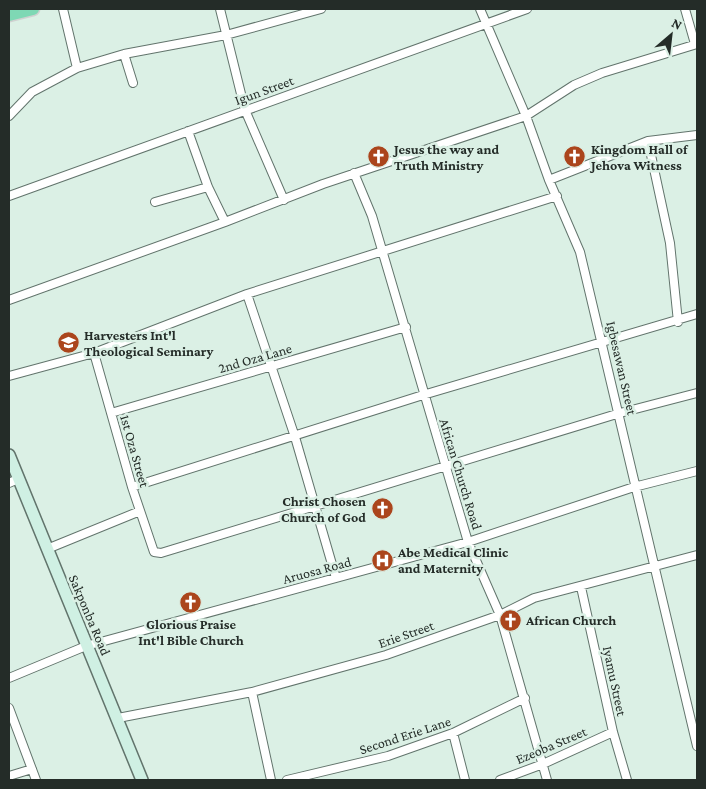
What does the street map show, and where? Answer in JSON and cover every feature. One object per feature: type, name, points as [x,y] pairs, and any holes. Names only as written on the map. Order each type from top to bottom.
[{"type":"highway","points":[[9,15],[33,9]]},
{"type":"main road","name":"Sakponba Road","points":[[9,455],[13,481],[46,549],[118,718],[115,717],[142,780]]},
{"type":"street","points":[[63,9],[77,68]]},
{"type":"street","points":[[220,9],[245,110],[284,200]]},
{"type":"street","points":[[9,116],[32,92],[77,68],[124,54],[226,35],[321,9]]},
{"type":"street","name":"Igbesawan Street","points":[[480,9],[526,116],[549,180],[580,252],[603,341],[620,413],[634,487],[697,746]]},
{"type":"street","name":"Igun Street","points":[[9,196],[527,9]]},
{"type":"street","points":[[9,300],[354,173],[526,116],[574,84],[602,73],[696,44],[685,9]]},
{"type":"street","points":[[124,54],[133,83]]},
{"type":"street","points":[[188,131],[208,187],[225,222]]},
{"type":"street","points":[[549,180],[648,141],[697,135]]},
{"type":"street","points":[[648,141],[670,243],[678,322]]},
{"type":"street","name":"African Church Road","points":[[354,173],[372,216],[406,327],[423,395],[447,468],[468,542],[500,615],[547,780]]},
{"type":"street","points":[[155,202],[208,187]]},
{"type":"street","points":[[9,376],[94,354],[247,294],[557,196]]},
{"type":"street","points":[[247,294],[295,437],[336,578]]},
{"type":"street","points":[[132,487],[423,395],[603,341],[678,322],[697,314]]},
{"type":"street","name":"2nd Oza Lane","points":[[112,413],[406,327]]},
{"type":"street","name":"1st Oza Street","points":[[94,354],[132,487],[156,553],[315,508]]},
{"type":"street","points":[[315,508],[620,413],[697,393]]},
{"type":"street","name":"Aruosa Road","points":[[9,678],[86,646],[468,542],[634,487],[697,471]]},
{"type":"street","points":[[46,549],[140,511]]},
{"type":"street","name":"Erie Street","points":[[118,718],[252,692],[386,655],[500,615],[534,598],[697,555]]},
{"type":"street","name":"Iyamu Street","points":[[581,587],[613,732],[627,780]]},
{"type":"street","points":[[252,692],[271,780]]},
{"type":"street","name":"Second Erie Lane","points":[[287,780],[388,756],[453,734],[525,698]]},
{"type":"street","points":[[9,708],[36,780]]},
{"type":"street","name":"Ezeoba Street","points":[[500,780],[543,764],[613,732]]},
{"type":"street","points":[[453,734],[466,780]]},
{"type":"street","points":[[9,776],[32,769]]},
{"type":"place","name":"Jesus the way and Truth Ministry","points":[[378,157]]},
{"type":"place","name":"Kingdom Hall of Jehova Witness","points":[[575,157]]},
{"type":"place","name":"Harvesters Int'l Theological Seminary","points":[[68,343]]},
{"type":"place","name":"Christ Chosen Church of God","points":[[382,509]]},
{"type":"place","name":"Abe Medical Clinic and Maternity","points":[[382,560]]},
{"type":"place","name":"Glorious Praise Int'l Bible Church","points":[[191,602]]},
{"type":"place","name":"African Church","points":[[510,620]]}]
